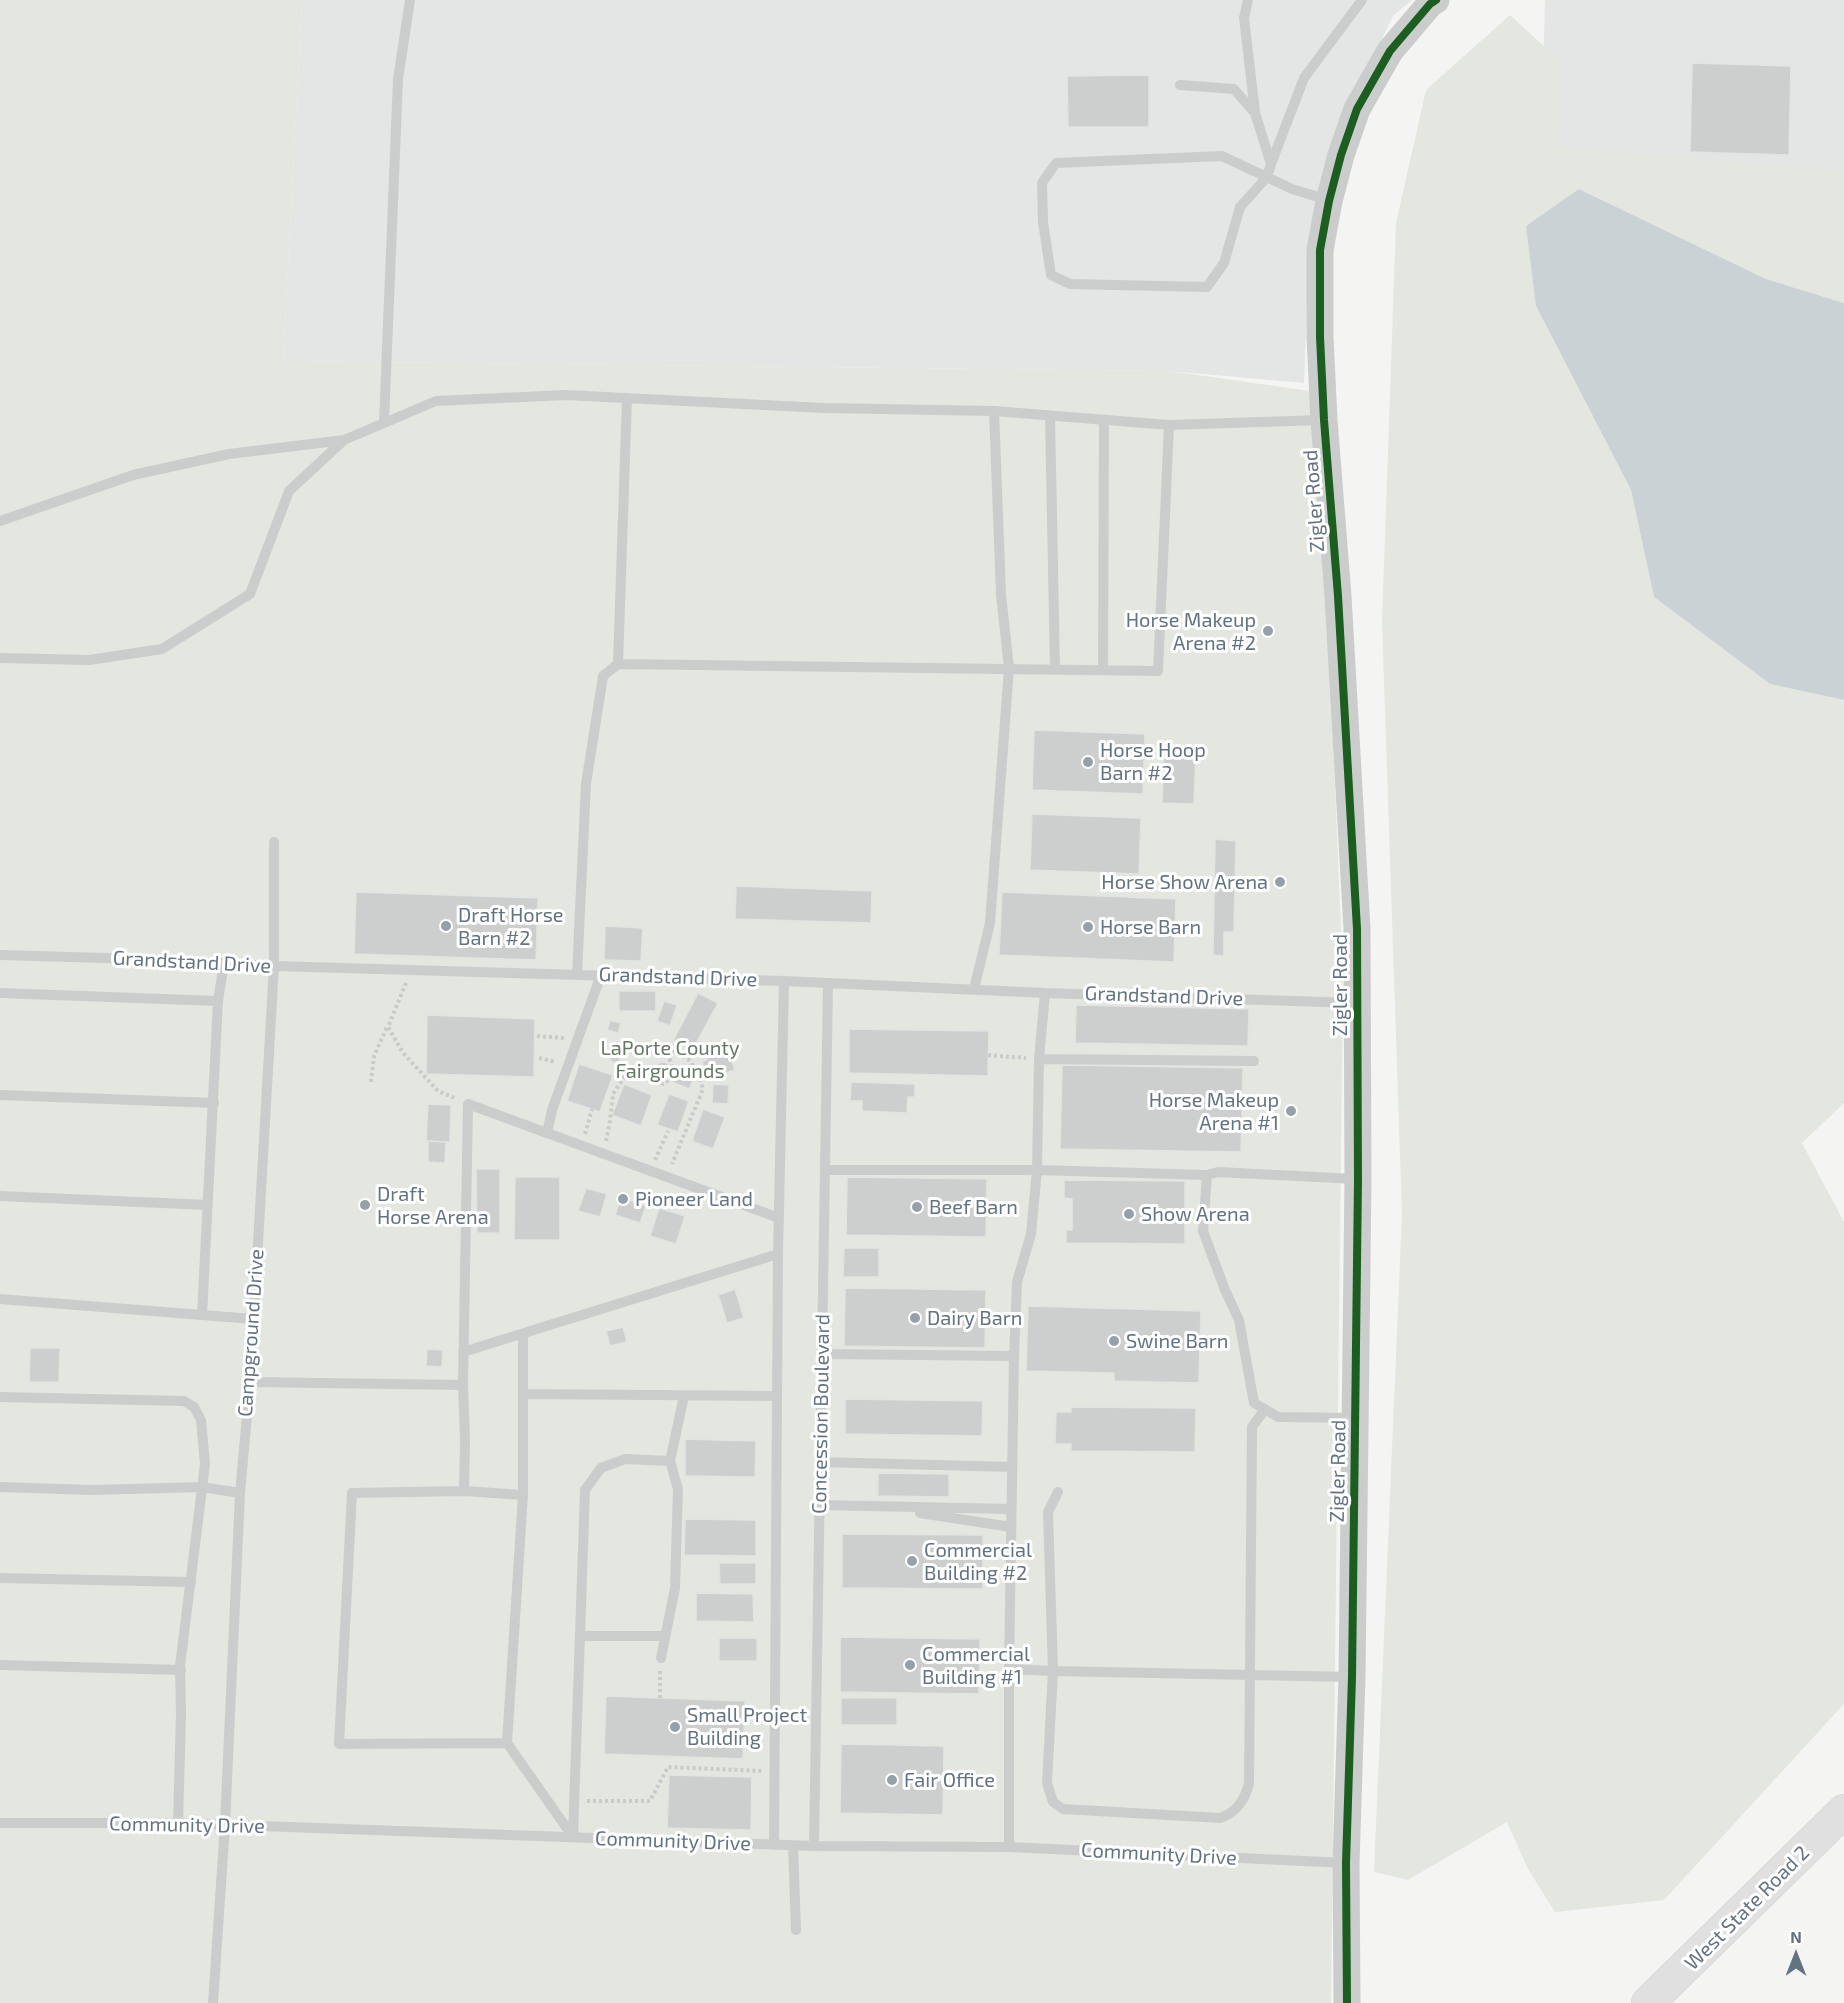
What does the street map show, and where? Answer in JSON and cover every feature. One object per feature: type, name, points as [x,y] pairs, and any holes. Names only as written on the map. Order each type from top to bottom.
[{"type":"main road","name":"West State Road 2","points":[[1648,2003],[1844,1811]]},
{"type":"street","name":"Zigler Road","points":[[1347,2003],[1346,1863],[1352,1677],[1358,1180],[1356,917],[1338,596],[1324,420],[1320,337],[1320,250],[1341,155],[1357,109],[1390,51],[1436,0]]},
{"type":"lane","points":[[384,423],[398,79],[410,0]]},
{"type":"lane","points":[[1248,0],[1244,18],[1255,113],[1271,164]]},
{"type":"lane","points":[[1329,201],[1292,189],[1267,177],[1222,156],[1056,163],[1042,183],[1043,222],[1051,274],[1070,284],[1207,287],[1224,262],[1240,207],[1267,177],[1304,78],[1362,0]]},
{"type":"lane","points":[[1180,85],[1234,89],[1255,113]]},
{"type":"lane","points":[[0,521],[133,475],[229,454],[344,440],[436,401],[566,395],[824,408],[994,411],[1169,425],[1324,420]]},
{"type":"lane","points":[[618,664],[627,398]]},
{"type":"lane","points":[[974,989],[990,923],[1009,668],[1001,594],[994,411]]},
{"type":"lane","points":[[1050,416],[1055,669]]},
{"type":"lane","points":[[1103,670],[1104,420]]},
{"type":"lane","points":[[577,974],[586,784],[603,676],[618,664],[1158,671],[1169,425]]},
{"type":"lane","points":[[0,658],[89,660],[162,649],[250,594],[289,491],[344,440]]},
{"type":"lane","name":"Campground Drive","points":[[213,2003],[225,1825],[240,1493],[250,1382],[274,966],[274,842]]},
{"type":"lane","name":"Grandstand Drive","points":[[0,955],[1356,1002]]},
{"type":"lane","points":[[202,1315],[218,1001],[224,963]]},
{"type":"lane","points":[[547,1133],[552,1110],[601,975]]},
{"type":"lane","points":[[774,1845],[778,1254],[784,981]]},
{"type":"lane","name":"Concession Boulevard","points":[[814,1846],[828,983]]},
{"type":"lane","points":[[0,993],[218,1001]]},
{"type":"lane","points":[[1010,1846],[1011,1509],[1017,1282],[1031,1234],[1036,1170],[1039,1059],[1045,993]]},
{"type":"lane","points":[[1039,1059],[1254,1061]]},
{"type":"lane","points":[[0,1095],[214,1103]]},
{"type":"lane","points":[[464,1491],[463,1384],[468,1104],[779,1218]]},
{"type":"lane","points":[[825,1170],[1036,1170],[1207,1175],[1218,1172],[1358,1180]]},
{"type":"lane","points":[[1207,1175],[1203,1231],[1239,1320],[1254,1402],[1278,1417],[1355,1418]]},
{"type":"lane","points":[[0,1196],[208,1205]]},
{"type":"lane","points":[[464,1352],[778,1254]]},
{"type":"lane","points":[[0,1299],[253,1319]]},
{"type":"lane","points":[[523,1335],[523,1495],[507,1743],[573,1837]]},
{"type":"lane","points":[[822,1354],[1014,1356]]},
{"type":"lane","points":[[250,1382],[463,1384]]},
{"type":"lane","points":[[523,1394],[777,1396]]},
{"type":"lane","points":[[661,1658],[675,1588],[678,1489],[670,1461],[684,1396]]},
{"type":"lane","points":[[0,1397],[184,1401],[194,1407],[201,1420],[206,1464],[181,1670],[182,1713],[178,1823]]},
{"type":"lane","points":[[1058,1492],[1048,1512],[1053,1671],[1047,1783],[1053,1802],[1063,1809],[1220,1818],[1229,1815],[1245,1797],[1250,1784],[1252,1427],[1265,1409]]},
{"type":"lane","points":[[573,1837],[585,1490],[601,1468],[609,1465],[625,1460],[670,1461]]},
{"type":"lane","points":[[820,1462],[1012,1467]]},
{"type":"lane","points":[[0,1487],[93,1490],[202,1487],[240,1493]]},
{"type":"lane","points":[[507,1743],[339,1744],[352,1493],[464,1491],[523,1495]]},
{"type":"lane","points":[[820,1505],[1011,1509]]},
{"type":"lane","points":[[878,1507],[1011,1527]]},
{"type":"lane","points":[[0,1578],[190,1582]]},
{"type":"lane","points":[[580,1636],[664,1636]]},
{"type":"lane","points":[[0,1665],[181,1670]]},
{"type":"lane","points":[[1010,1668],[1053,1671],[1352,1677]]},
{"type":"lane","name":"Community Drive","points":[[0,1823],[178,1823],[793,1846],[1010,1846],[1346,1863]]},
{"type":"lane","points":[[793,1846],[796,1930]]},
{"type":"path","points":[[371,1082],[375,1056],[412,969]]},
{"type":"path","points":[[388,1027],[403,1053],[438,1091],[468,1104]]},
{"type":"path","points":[[537,1036],[578,1039]]},
{"type":"path","points":[[603,1153],[613,1094],[625,1076],[638,1072],[663,1084],[672,1078],[673,1068],[669,1052],[675,1052],[694,1067],[699,1074],[703,1089],[667,1178]]},
{"type":"path","points":[[988,1055],[1039,1059]]},
{"type":"path","points":[[581,1146],[592,1109]]},
{"type":"path","points":[[650,1172],[668,1131]]},
{"type":"path","points":[[660,1698],[661,1658]]},
{"type":"path","points":[[574,1801],[650,1801],[668,1767],[774,1772]]},
{"type":"shaded area","points":[[302,0],[1412,0],[1393,16],[1331,144],[1310,230],[1304,383],[1169,371],[283,361]]},
{"type":"shaded area","points":[[1545,0],[1844,0],[1844,180],[1541,153]]},
{"type":"shaded area","points":[[1579,189],[1766,279],[1844,303],[1844,700],[1770,684],[1654,597],[1631,490],[1536,306],[1526,226]]},
{"type":"green space","name":"LaPorte County Fairgrounds","points":[[0,0],[302,0],[283,361],[1169,371],[1310,391],[1327,598],[1343,978],[1331,2003],[0,2003]]},
{"type":"green space","points":[[1510,15],[1558,59],[1557,147],[1844,171],[1844,303],[1766,279],[1579,189],[1536,306],[1631,490],[1654,597],[1770,684],[1844,700],[1844,1103],[1802,1143],[1844,1222],[1844,1704],[1664,1900],[1555,1912],[1528,1869],[1507,1822],[1408,1880],[1374,1872],[1402,1214],[1382,622],[1396,223],[1426,90]]},
{"type":"building","points":[[1692,63],[1791,66],[1789,155],[1690,152]]},
{"type":"building","points":[[1149,75],[1149,127],[1068,127],[1067,76]]},
{"type":"building","name":"Horse Hoop Barn #2","points":[[1034,730],[1145,734],[1143,794],[1032,790]]},
{"type":"building","points":[[1164,751],[1196,752],[1194,804],[1162,803]]},
{"type":"building","points":[[1032,814],[1141,818],[1139,874],[1030,870]]},
{"type":"building","points":[[1215,839],[1236,841],[1234,932],[1224,932],[1224,956],[1213,955]]},
{"type":"building","points":[[736,886],[872,891],[871,923],[735,919]]},
{"type":"building","name":"Draft Horse Barn #2","points":[[356,892],[538,898],[536,960],[354,954]]},
{"type":"building","name":"Horse Barn","points":[[1002,892],[1176,899],[1174,962],[999,955]]},
{"type":"building","points":[[605,926],[643,928],[641,961],[604,960]]},
{"type":"building","points":[[619,991],[656,991],[656,1011],[619,1011]]},
{"type":"building","points":[[698,993],[718,1003],[692,1051],[673,1041]]},
{"type":"building","points":[[664,1001],[677,1005],[670,1026],[657,1021]]},
{"type":"building","points":[[1076,1005],[1249,1009],[1248,1046],[1075,1043]]},
{"type":"building","points":[[427,1015],[535,1019],[534,1077],[426,1074]]},
{"type":"building","points":[[610,1020],[621,1023],[618,1033],[607,1030]]},
{"type":"building","points":[[849,1029],[989,1031],[988,1076],[849,1073]]},
{"type":"building","points":[[728,1050],[735,1070],[713,1077],[712,1075],[707,1076],[702,1061],[707,1060],[706,1057]]},
{"type":"building","points":[[610,1052],[620,1052],[620,1062],[611,1062]]},
{"type":"building","points":[[660,1062],[666,1062],[671,1070],[669,1076],[660,1078],[655,1073],[655,1067]]},
{"type":"building","points":[[579,1064],[613,1075],[600,1112],[567,1101]]},
{"type":"building","points":[[1062,1065],[1243,1068],[1241,1152],[1060,1149]]},
{"type":"building","points":[[677,1069],[695,1075],[689,1089],[672,1082]]},
{"type":"building","points":[[851,1082],[915,1084],[915,1097],[908,1097],[907,1113],[862,1111],[862,1101],[850,1101]]},
{"type":"building","points":[[624,1084],[652,1095],[641,1126],[612,1115]]},
{"type":"building","points":[[713,1084],[729,1085],[728,1104],[712,1103]]},
{"type":"building","points":[[669,1094],[689,1101],[678,1132],[657,1125]]},
{"type":"building","points":[[428,1104],[451,1105],[450,1142],[426,1141]]},
{"type":"building","points":[[703,1109],[725,1117],[713,1149],[692,1141]]},
{"type":"building","points":[[428,1141],[446,1142],[445,1163],[428,1162]]},
{"type":"building","points":[[476,1169],[500,1169],[500,1233],[477,1233]]},
{"type":"building","points":[[515,1177],[560,1177],[560,1240],[514,1240]]},
{"type":"building","name":"Beef Barn","points":[[847,1177],[987,1179],[986,1237],[846,1235]]},
{"type":"building","name":"Show Arena","points":[[1064,1180],[1185,1181],[1185,1244],[1066,1243],[1066,1230],[1072,1230],[1072,1199],[1064,1198]]},
{"type":"building","points":[[586,1188],[607,1194],[600,1217],[578,1211]]},
{"type":"building","points":[[621,1197],[646,1206],[640,1223],[615,1215]]},
{"type":"building","points":[[659,1208],[685,1216],[676,1244],[650,1236]]},
{"type":"building","points":[[844,1248],[879,1248],[879,1277],[843,1277]]},
{"type":"building","name":"Dairy Barn","points":[[845,1288],[986,1290],[985,1348],[844,1346]]},
{"type":"building","points":[[735,1289],[744,1318],[727,1323],[718,1295]]},
{"type":"building","name":"Swine Barn","points":[[1028,1306],[1201,1311],[1199,1383],[1114,1381],[1114,1373],[1026,1371]]},
{"type":"building","points":[[623,1327],[627,1342],[610,1346],[606,1331]]},
{"type":"building","points":[[30,1348],[60,1348],[59,1382],[29,1382]]},
{"type":"building","points":[[427,1349],[443,1350],[442,1367],[426,1366]]},
{"type":"building","points":[[845,1399],[983,1401],[982,1436],[845,1434]]},
{"type":"building","points":[[1071,1407],[1196,1408],[1195,1452],[1071,1451],[1071,1444],[1055,1444],[1056,1412],[1071,1412]]},
{"type":"building","points":[[685,1439],[756,1441],[755,1477],[685,1476]]},
{"type":"building","points":[[878,1473],[949,1474],[949,1497],[878,1496]]},
{"type":"building","points":[[685,1519],[756,1520],[756,1556],[684,1555]]},
{"type":"building","name":"Commercial Building #2","points":[[842,1534],[983,1535],[983,1589],[842,1588]]},
{"type":"building","points":[[719,1563],[756,1563],[756,1584],[720,1584]]},
{"type":"building","points":[[696,1593],[753,1594],[754,1622],[696,1621]]},
{"type":"building","name":"Commercial Building #1","points":[[840,1637],[980,1639],[979,1694],[840,1692]]},
{"type":"building","points":[[719,1638],[757,1638],[757,1661],[719,1661]]},
{"type":"building","name":"Small Project Building","points":[[606,1696],[745,1701],[743,1759],[604,1754]]},
{"type":"building","points":[[841,1698],[897,1698],[897,1725],[841,1725]]},
{"type":"building","name":"Fair Office","points":[[841,1744],[944,1746],[943,1815],[840,1813]]},
{"type":"building","points":[[669,1775],[752,1777],[751,1830],[667,1828]]},
{"type":"cycle path","points":[[1347,2003],[1346,1863],[1352,1677],[1358,1180],[1357,929],[1338,596],[1324,420],[1320,337],[1320,250],[1341,155],[1357,109],[1390,51],[1436,0]]},
{"type":"place","name":"Horse Makeup Arena #2","points":[[1268,631]]},
{"type":"place","name":"Horse Hoop Barn #2","points":[[1088,762]]},
{"type":"place","name":"Horse Show Arena","points":[[1280,882]]},
{"type":"place","name":"Draft Horse Barn #2","points":[[446,926]]},
{"type":"place","name":"Horse Barn","points":[[1088,927]]},
{"type":"place","name":"Horse Makeup Arena #1","points":[[1291,1111]]},
{"type":"place","name":"Pioneer Land","points":[[623,1199]]},
{"type":"place","name":"Draft Horse Arena","points":[[365,1205]]},
{"type":"place","name":"Beef Barn","points":[[917,1207]]},
{"type":"place","name":"Show Arena","points":[[1129,1214]]},
{"type":"place","name":"Dairy Barn","points":[[915,1318]]},
{"type":"place","name":"Swine Barn","points":[[1114,1341]]},
{"type":"place","name":"Commercial Building #2","points":[[912,1561]]},
{"type":"place","name":"Commercial Building #1","points":[[910,1665]]},
{"type":"place","name":"Small Project Building","points":[[675,1727]]},
{"type":"place","name":"Fair Office","points":[[892,1780]]}]
